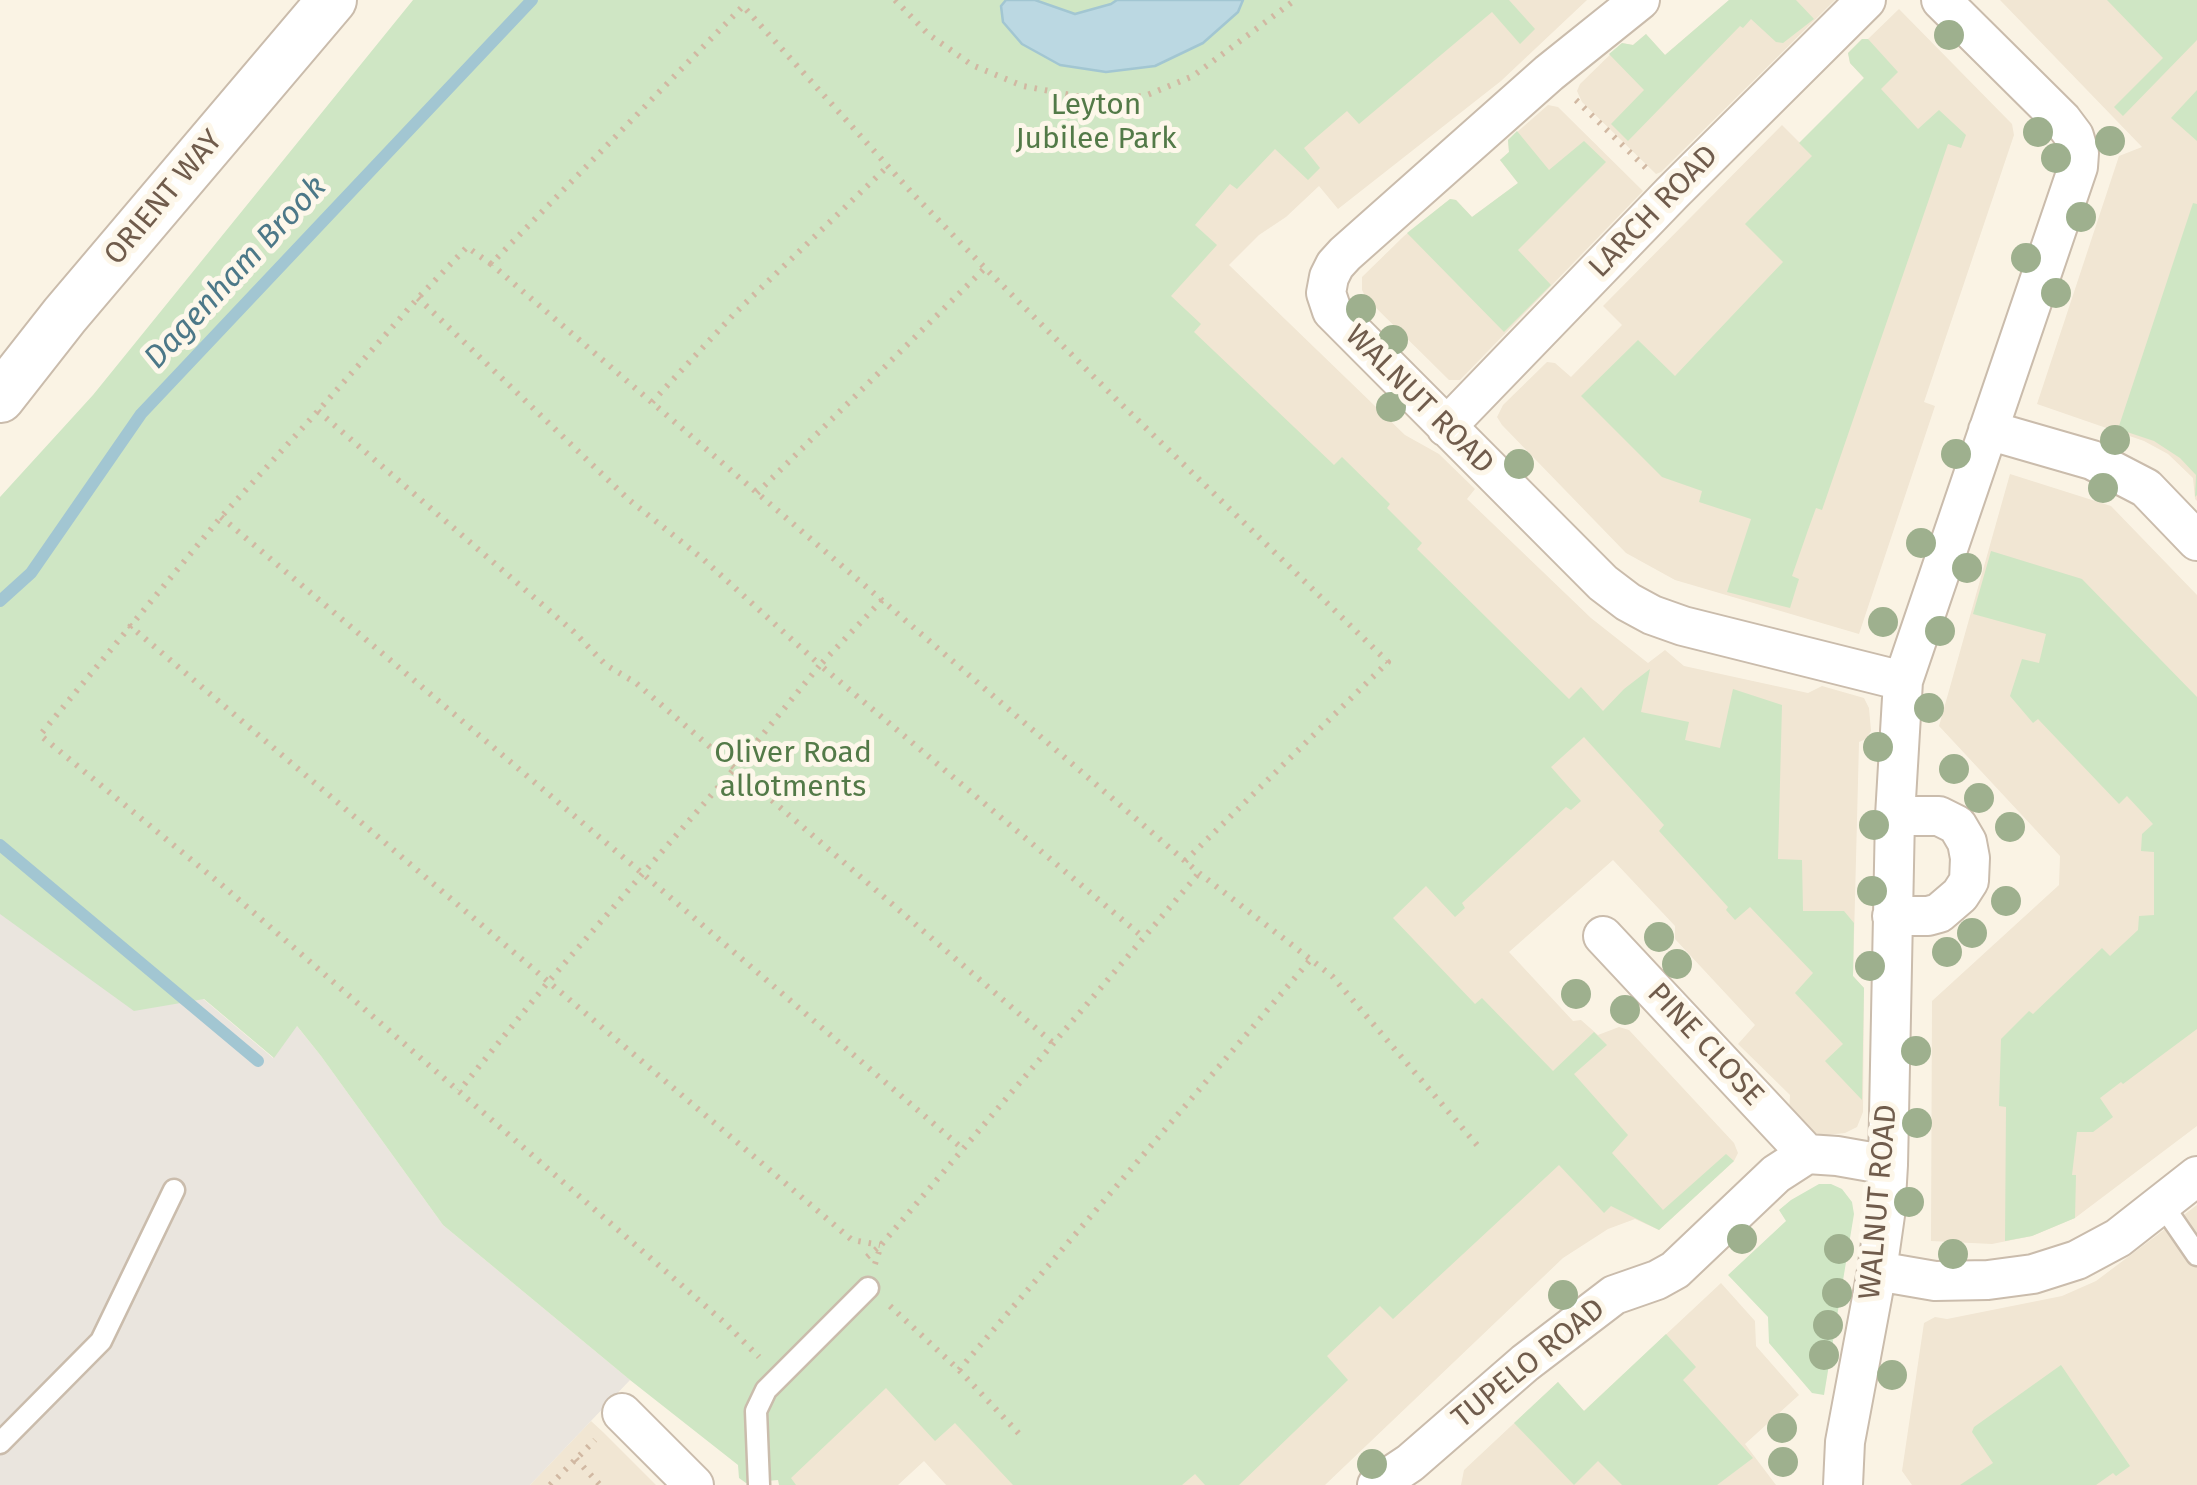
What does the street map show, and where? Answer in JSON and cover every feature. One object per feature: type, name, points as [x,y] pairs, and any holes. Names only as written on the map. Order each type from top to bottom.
[{"type":"street","name":"ORIENT WAY","points":[[0,398],[65,315],[332,0]]},
{"type":"street","name":"WALNUT ROAD","points":[[1640,0],[1549,73],[1335,264],[1326,293],[1332,311],[1603,583],[1628,602],[1683,626],[1902,681]]},
{"type":"street","name":"LARCH ROAD","points":[[1446,428],[1672,193],[1866,0]]},
{"type":"street","name":"WALNUT ROAD","points":[[1843,1485],[1845,1442],[1878,1271],[1888,1165],[1892,916],[1902,681],[2080,153],[2062,120],[1940,0]]},
{"type":"street","points":[[1988,430],[2092,460],[2146,488],[2197,541]]},
{"type":"street","points":[[1892,916],[1939,914],[1969,881],[1970,858],[1957,826],[1939,816],[1895,816]]},
{"type":"street","name":"PINE CLOSE","points":[[1603,936],[1807,1154]]},
{"type":"street","points":[[1807,1154],[1888,1165]]},
{"type":"street","name":"TUPELO ROAD","points":[[1377,1485],[1419,1474],[1525,1363],[1614,1295],[1675,1270],[1776,1174],[1807,1154]]},
{"type":"street","points":[[1878,1271],[1935,1281],[2033,1274],[2078,1260],[2118,1238],[2197,1176]]},
{"type":"street","points":[[622,1413],[694,1485]]},
{"type":"lane","points":[[0,1444],[101,1341],[174,1190]]},
{"type":"lane","points":[[2162,1204],[2197,1255]]},
{"type":"lane","points":[[759,1485],[756,1411],[766,1390],[868,1288]]},
{"type":"path","points":[[895,0],[928,34],[972,65],[1024,86],[1092,99],[1145,96],[1193,76],[1295,0]]},
{"type":"path","points":[[491,264],[743,6],[986,268],[1388,662],[1186,861]]},
{"type":"path","points":[[1549,73],[1672,193]]},
{"type":"path","points":[[652,402],[734,314],[888,166]]},
{"type":"path","points":[[762,1360],[710,1310],[224,886],[40,735],[221,517],[467,247],[1199,873],[1332,976],[1478,1145]]},
{"type":"path","points":[[757,493],[986,268]]},
{"type":"path","points":[[418,298],[628,499],[1144,938]]},
{"type":"path","points":[[318,411],[574,632],[606,665],[636,684],[1054,1043]]},
{"type":"path","points":[[221,517],[963,1149]]},
{"type":"path","points":[[459,1090],[820,664],[882,600]]},
{"type":"path","points":[[129,626],[852,1240],[881,1245]]},
{"type":"path","points":[[862,1262],[881,1245],[1199,873]]},
{"type":"path","points":[[959,1370],[1311,959]]},
{"type":"path","points":[[881,1245],[868,1288],[959,1370],[1024,1439]]},
{"type":"path","points":[[550,1485],[622,1413]]},
{"type":"path","points":[[576,1460],[600,1485]]},
{"type":"shaded area","points":[[1437,0],[1587,0],[1501,81],[1338,209],[1319,186],[1229,265],[1405,435],[1439,454],[1475,489],[1467,499],[1591,618],[1648,663],[1665,650],[1684,666],[1808,693],[1822,686],[1864,698],[1871,731],[1859,742],[1853,976],[1864,988],[1863,1112],[1857,1127],[1845,1133],[1817,1136],[1806,1132],[1789,1114],[1790,1095],[1738,1044],[1755,1025],[1675,939],[1675,926],[1613,860],[1509,952],[1573,1021],[1581,1020],[1598,1035],[1619,1027],[1629,1030],[1734,1143],[1738,1153],[1734,1161],[1659,1230],[1635,1219],[1608,1229],[1563,1258],[1325,1485],[1101,1485],[1349,918],[1090,290]]},
{"type":"shaded area","points":[[1729,0],[1835,0],[1656,174],[1582,102],[1577,91],[1622,43],[1633,45],[1646,34],[1665,55]]},
{"type":"shaded area","points":[[2000,0],[2174,0],[2197,24],[2197,501],[2193,478],[2168,454],[2144,441],[2037,404],[2119,156],[2142,147]]},
{"type":"shaded area","points":[[1899,9],[2012,124],[2014,135],[1924,402],[1935,406],[1859,634],[1675,580],[1626,553],[1497,417],[1503,405],[1547,362],[1555,363],[1571,377],[1622,325],[1603,306],[1782,125],[1800,143],[1864,78],[1850,63],[1848,53]]},
{"type":"shaded area","points":[[1548,105],[1558,107],[1643,191],[1460,380],[1449,380],[1366,298],[1362,277],[1450,199],[1456,200],[1472,217],[1518,183],[1500,160],[1509,152],[1508,140]]},
{"type":"shaded area","points":[[2010,474],[2111,506],[2197,595],[2197,1126],[2075,1218],[2032,1236],[1992,1244],[1931,1241],[1932,1001],[2059,885],[2060,856],[1939,726]]},
{"type":"shaded area","points":[[0,827],[273,1058],[296,1025],[443,1225],[630,1380],[530,1485],[0,1485]]},
{"type":"shaded area","points":[[2197,1205],[2197,1485],[1912,1485],[1902,1471],[1924,1323],[1935,1317],[1947,1319],[2062,1296],[2096,1281]]},
{"type":"shaded area","points":[[1721,1283],[1755,1321],[1756,1346],[1799,1395],[1745,1444],[1776,1485],[1461,1485],[1464,1470],[1558,1382],[1584,1411]]},
{"type":"shaded area","points":[[886,1317],[1053,1485],[946,1485],[924,1461],[898,1485],[779,1485]]},
{"type":"shaded area","points":[[591,1421],[603,1432],[656,1485],[530,1485]]},
{"type":"green space","name":"Oliver Road allotments","points":[[413,0],[1509,0],[1535,29],[1520,44],[1492,12],[1359,124],[1347,111],[1304,148],[1320,168],[1308,180],[1275,149],[1237,189],[1230,184],[1195,225],[1217,245],[1171,296],[1201,324],[1194,332],[1334,465],[1342,457],[1390,504],[1387,508],[1422,543],[1417,549],[1569,699],[1581,687],[1603,711],[1650,669],[1641,712],[1689,722],[1685,740],[1720,748],[1733,689],[1782,705],[1778,859],[1802,860],[1803,911],[1844,911],[1854,923],[1853,976],[1864,988],[1862,1100],[1825,1061],[1843,1044],[1795,993],[1813,973],[1750,907],[1735,920],[1726,910],[1728,907],[1659,831],[1664,825],[1584,737],[1551,767],[1581,801],[1571,810],[1566,807],[1462,903],[1465,908],[1455,917],[1426,886],[1393,918],[1475,1004],[1482,998],[1553,1071],[1594,1032],[1607,1045],[1574,1074],[1628,1135],[1612,1153],[1663,1210],[1726,1154],[1734,1161],[1659,1230],[1611,1206],[1604,1213],[1559,1165],[1393,1319],[1380,1306],[1327,1356],[1348,1380],[1239,1485],[1205,1485],[1195,1474],[1182,1485],[1013,1485],[955,1423],[935,1441],[886,1388],[791,1478],[796,1485],[779,1485],[778,1480],[746,1483],[739,1478],[738,1465],[443,1225],[297,1026],[274,1058],[204,999],[134,1011],[0,914],[0,497],[93,395]]},
{"type":"green space","points":[[1729,0],[1796,0],[1814,19],[1783,43],[1776,42],[1751,19],[1743,28],[1740,26],[1628,141],[1611,124],[1644,90],[1609,54],[1622,43],[1633,45],[1646,34],[1665,55]]},
{"type":"green space","points":[[2107,0],[2197,0],[2197,40],[2123,116],[2114,107],[2163,58]]},
{"type":"green space","points":[[1862,39],[1868,39],[1898,72],[1881,89],[1918,129],[1939,110],[1966,135],[1961,148],[1948,144],[1822,510],[1816,508],[1792,576],[1799,579],[1790,608],[1727,592],[1751,519],[1699,502],[1702,491],[1662,477],[1581,396],[1638,340],[1675,376],[1783,262],[1745,224],[1812,156],[1799,143],[1864,78],[1850,63],[1848,53]]},
{"type":"green space","points":[[2197,90],[2197,141],[2171,118]]},
{"type":"green space","points":[[1517,131],[1549,170],[1584,141],[1606,162],[1518,250],[1551,285],[1504,332],[1407,233],[1450,199],[1456,200],[1472,217],[1518,183],[1500,160],[1509,152],[1508,140]]},
{"type":"green space","points":[[2193,203],[2197,204],[2197,495],[2195,497],[2196,475],[2180,458],[2154,441],[2118,429]]},
{"type":"green space","points":[[1991,551],[2082,579],[2197,697],[2197,1029],[2100,1098],[2113,1117],[2093,1132],[2077,1132],[2072,1175],[2076,1175],[2075,1218],[2032,1236],[2005,1241],[2006,1107],[1999,1106],[2001,1039],[2102,948],[2110,956],[2138,930],[2139,916],[2154,915],[2154,852],[2141,851],[2142,834],[2153,824],[2127,796],[2119,804],[2038,719],[2033,723],[2010,696],[2022,659],[2039,663],[2046,634],[1973,614]]},
{"type":"green space","points":[[1819,1184],[1842,1189],[1852,1202],[1854,1214],[1824,1395],[1812,1393],[1769,1343],[1768,1317],[1728,1275],[1786,1221],[1779,1210]]},
{"type":"green space","points":[[1666,1334],[1696,1367],[1683,1380],[1753,1458],[1717,1485],[1622,1485],[1598,1461],[1574,1485],[1514,1423],[1558,1382],[1584,1411]]},
{"type":"green space","points":[[2061,1365],[2130,1466],[2096,1485],[1960,1485],[1993,1463],[1972,1432],[1974,1427]]},
{"type":"water","points":[[1006,0],[1035,0],[1075,14],[1117,0],[1243,0],[1238,12],[1203,43],[1155,66],[1106,72],[1060,65],[1022,44],[1003,22],[1001,6]]},
{"type":"waterway","name":"Dagenham Brook","points":[[0,601],[31,573],[141,414],[532,0]]},
{"type":"waterway","name":"Dagenham Brook","points":[[0,845],[258,1061]]},
{"type":"park label","name":"Leyton Jubilee Park","points":[[1096,123]]}]
